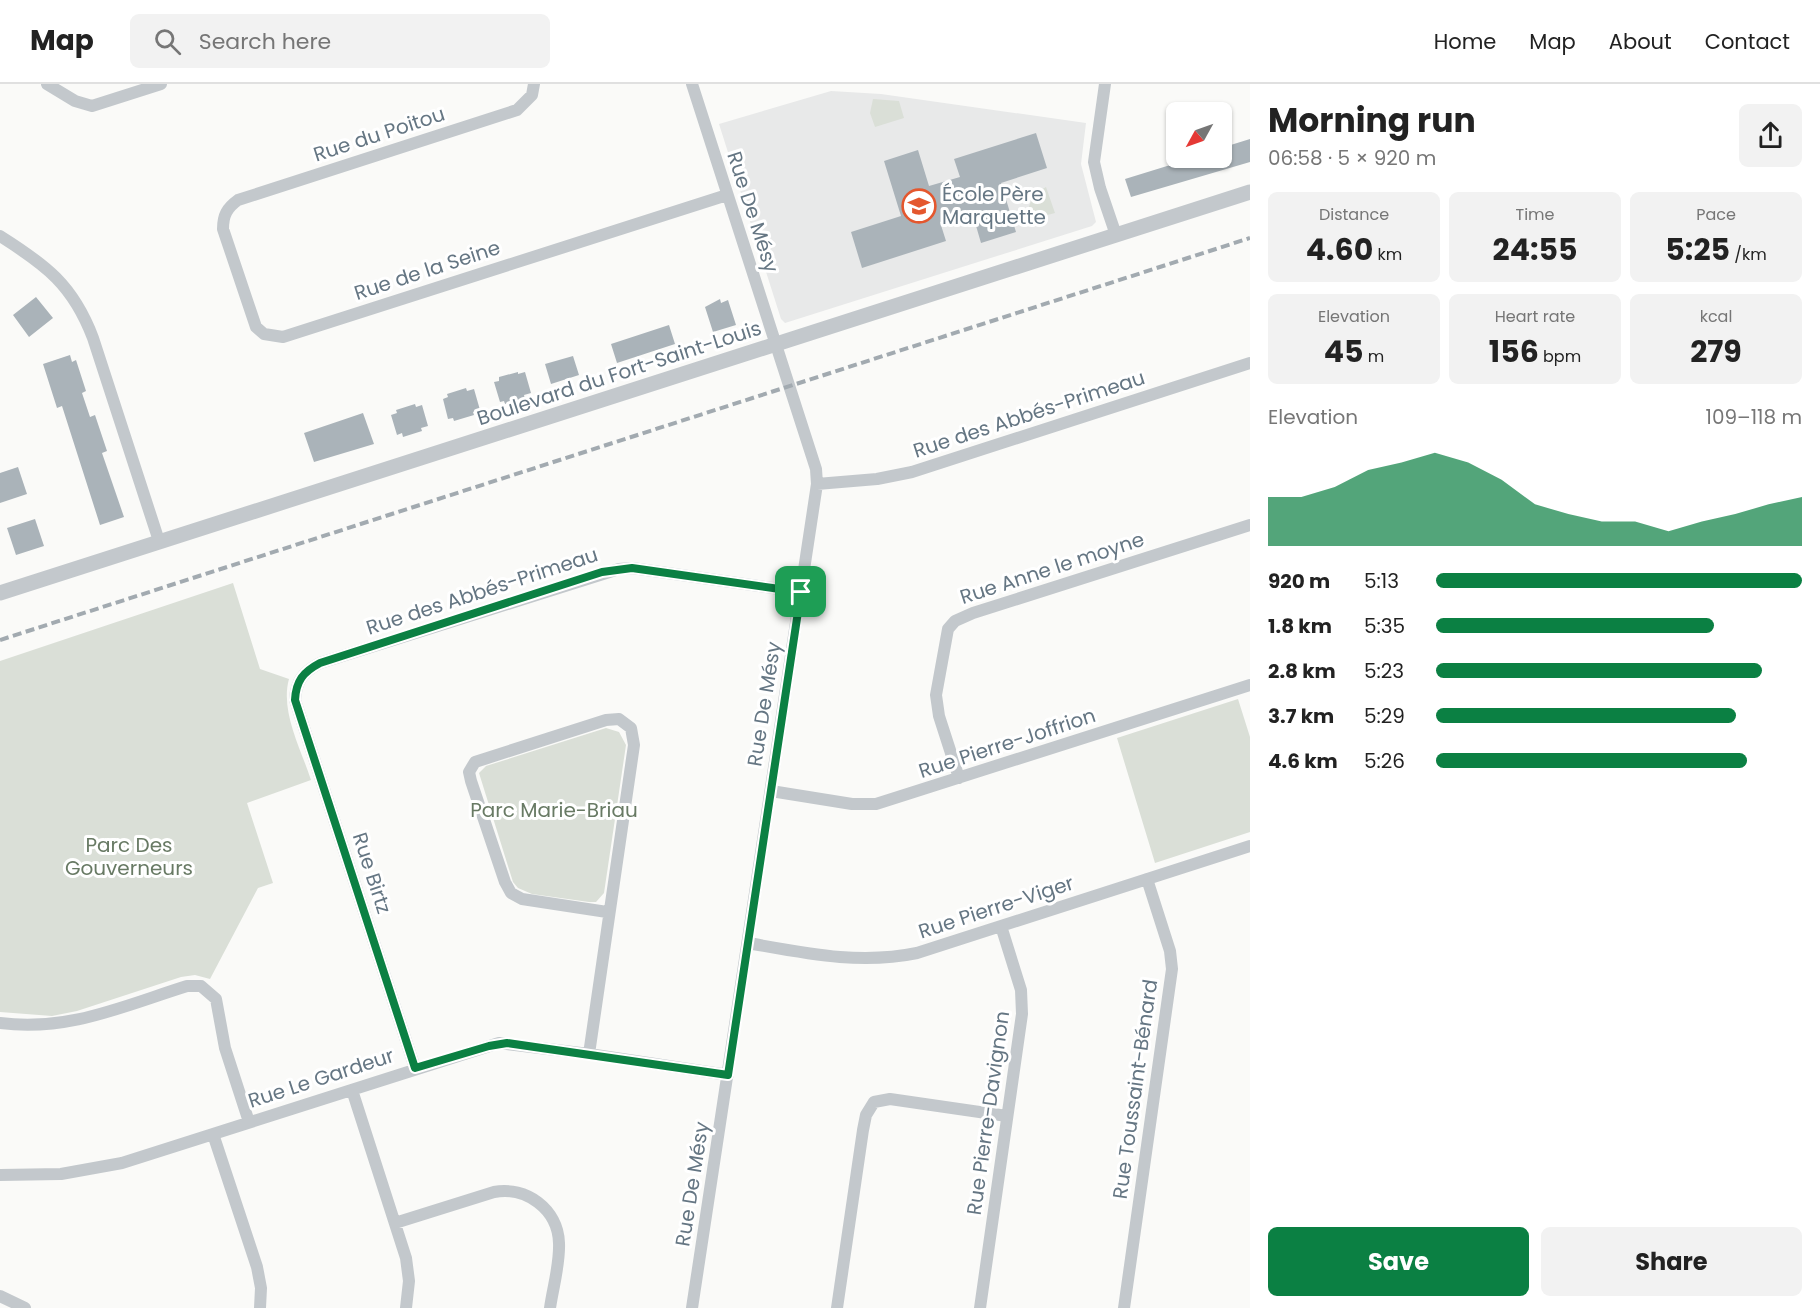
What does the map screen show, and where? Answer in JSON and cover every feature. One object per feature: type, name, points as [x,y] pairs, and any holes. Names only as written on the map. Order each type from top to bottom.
[{"type":"street","points":[[46,84],[84,105],[105,104],[161,84]]},
{"type":"street","name":"Rue du Poitou","points":[[226,212],[238,200],[517,110],[532,95],[534,84]]},
{"type":"street","name":"Rue De Mésy","points":[[692,84],[816,469],[817,484],[692,1308]]},
{"type":"street","points":[[1105,84],[1094,162],[1116,235]]},
{"type":"street","name":"Boulevard du Fort-Saint-Louis","points":[[0,593],[1250,192]]},
{"type":"street","name":"Rue de la Seine","points":[[226,212],[223,229],[252,318],[264,334],[283,337],[727,195]]},
{"type":"street","points":[[0,236],[53,273],[81,309],[93,338],[159,541]]},
{"type":"street","name":"Rue des Abbés-Primeau","points":[[817,484],[878,479],[912,472],[1250,363]]},
{"type":"street","name":"Rue Anne le moyne","points":[[959,778],[936,700],[946,637],[955,621],[984,609],[1250,525]]},
{"type":"street","name":"Rue des Abbés-Primeau","points":[[296,689],[300,678],[308,669],[320,663],[619,569],[632,568],[801,592]]},
{"type":"street","name":"Rue Pierre-Joffrion","points":[[771,791],[868,805],[1250,685]]},
{"type":"street","name":"Rue Birtz","points":[[296,689],[298,710],[415,1068]]},
{"type":"street","points":[[589,1054],[634,745],[631,728],[619,719],[606,720],[475,762],[469,772],[471,781],[505,882],[512,893],[530,901],[608,912]]},
{"type":"street","name":"Rue Pierre-Viger","points":[[748,943],[840,958],[876,959],[916,953],[1250,846]]},
{"type":"street","name":"Rue Toussaint-Bénard","points":[[1124,1308],[1172,969],[1170,951],[1147,879]]},
{"type":"street","name":"Rue Pierre-Davignon","points":[[980,1308],[1022,1002],[1001,926]]},
{"type":"street","points":[[0,1023],[30,1026],[61,1024],[187,986],[201,986],[216,999],[225,1048],[249,1122]]},
{"type":"street","name":"Rue Le Gardeur","points":[[0,1175],[61,1174],[101,1168],[499,1043],[728,1075]]},
{"type":"street","points":[[352,1090],[408,1270],[406,1308]]},
{"type":"street","points":[[837,1308],[863,1130],[866,1115],[874,1102],[890,1099],[1008,1116]]},
{"type":"street","points":[[213,1134],[257,1267],[261,1288],[260,1308]]},
{"type":"street","points":[[395,1223],[494,1192],[510,1191],[527,1195],[548,1212],[558,1234],[559,1250],[550,1308]]},
{"type":"street","points":[[0,1296],[25,1308]]},
{"type":"shaded area","name":"École Père Marquette","points":[[831,91],[881,94],[1086,123],[1081,164],[1096,222],[1092,226],[785,323],[781,319],[719,124]]},
{"type":"green space","points":[[873,99],[899,101],[904,118],[875,127],[870,113]]},
{"type":"green space","points":[[1046,187],[1055,213],[1029,220],[1032,200]]},
{"type":"green space","name":"Parc Des Gouverneurs","points":[[233,583],[260,669],[289,679],[287,704],[289,717],[311,780],[247,803],[273,883],[258,888],[210,979],[195,975],[181,977],[77,1011],[52,1016],[0,1012],[0,661]]},
{"type":"green space","points":[[1238,699],[1250,737],[1250,832],[1155,863],[1117,738]]},
{"type":"green space","name":"Parc Marie-Briau","points":[[606,728],[619,732],[626,745],[604,893],[596,902],[589,902],[532,894],[518,888],[513,882],[479,773],[486,766]]},
{"type":"building","points":[[1036,133],[1047,168],[1001,183],[1016,232],[981,243],[972,212],[940,222],[946,241],[862,268],[851,232],[901,216],[884,161],[918,150],[929,186],[960,177],[954,159]]},
{"type":"building","points":[[1250,139],[1250,162],[1232,167],[1232,145]]},
{"type":"building","points":[[1166,166],[1230,168],[1131,197],[1125,179]]},
{"type":"building","points":[[36,297],[53,318],[29,337],[13,315]]},
{"type":"building","points":[[720,299],[721,303],[728,300],[736,325],[713,332],[705,307]]},
{"type":"building","points":[[669,325],[675,344],[617,363],[611,344]]},
{"type":"building","points":[[70,355],[72,362],[76,360],[86,391],[82,393],[90,417],[95,415],[107,451],[102,453],[124,517],[100,525],[62,406],[57,408],[43,364]]},
{"type":"building","points":[[573,356],[579,375],[551,384],[545,364]]},
{"type":"building","points":[[518,372],[518,374],[525,372],[531,393],[524,395],[525,399],[505,404],[504,401],[500,402],[494,382],[499,381],[499,377]]},
{"type":"building","points":[[466,388],[467,391],[474,389],[480,410],[473,412],[474,415],[454,421],[453,418],[448,419],[443,399],[448,397],[447,394]]},
{"type":"building","points":[[415,404],[416,407],[422,405],[428,426],[421,428],[422,431],[403,437],[402,433],[397,435],[391,415],[397,413],[396,410]]},
{"type":"building","points":[[363,413],[374,444],[314,462],[304,433]]},
{"type":"building","points":[[18,467],[27,494],[0,503],[0,473]]},
{"type":"building","points":[[35,519],[44,546],[16,555],[7,528]]},
{"type":"railway","points":[[0,640],[1250,238]]},
{"type":"place","name":"École Père Marquette","points":[[919,206]]},
{"type":"route","points":[[632,568],[801,592],[728,1075],[507,1043],[499,1043],[415,1068],[295,700],[300,678],[308,669],[320,663],[602,572],[619,569],[632,568]]}]
